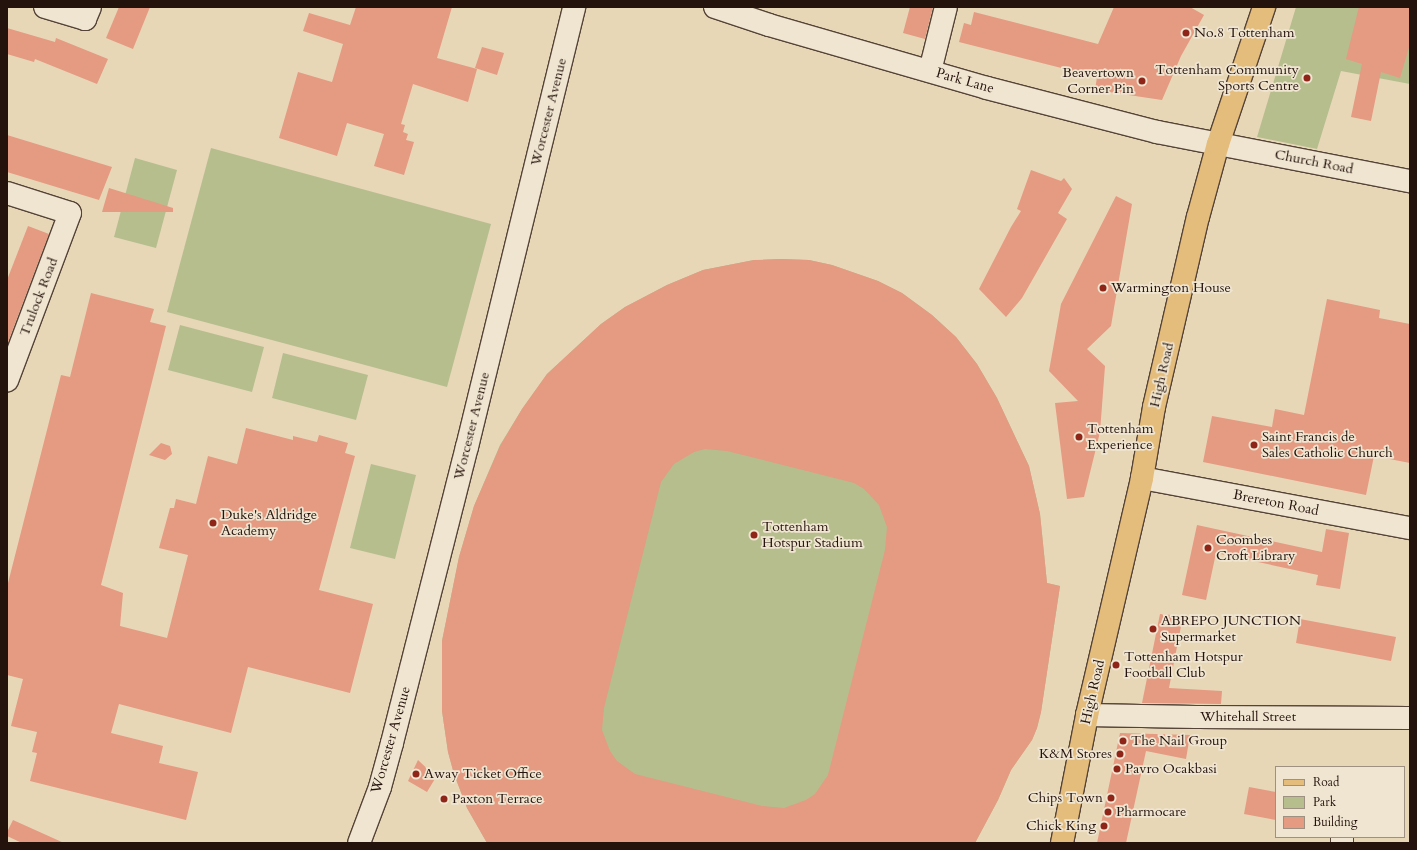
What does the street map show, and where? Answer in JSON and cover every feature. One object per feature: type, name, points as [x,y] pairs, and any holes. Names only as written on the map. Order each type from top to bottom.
[{"type":"main road","name":"High Road","points":[[1062,843],[1087,714],[1142,478],[1154,407],[1198,217],[1218,144],[1264,7]]},
{"type":"street","points":[[45,7],[85,19],[90,7]]},
{"type":"street","name":"Worcester Avenue","points":[[359,843],[380,786],[396,730],[467,447],[574,7]]},
{"type":"street","name":"Park Lane","points":[[715,7],[771,16],[930,71],[1168,134],[1218,144]]},
{"type":"street","points":[[930,71],[946,7]]},
{"type":"street","name":"Church Road","points":[[1218,144],[1410,181]]},
{"type":"street","name":"Trulock Road","points":[[7,193],[70,213],[7,381]]},
{"type":"street","name":"Brereton Road","points":[[1142,478],[1410,528]]},
{"type":"street","name":"Whitehall Street","points":[[1087,714],[1196,717],[1410,718]]},
{"type":"green space","name":"Tottenham Community Sports Centre","points":[[1296,7],[1410,7],[1410,84],[1341,71],[1317,149],[1257,137]]},
{"type":"green space","points":[[211,148],[491,224],[447,387],[167,312]]},
{"type":"green space","points":[[135,158],[177,170],[156,248],[114,237]]},
{"type":"green space","name":"Tottenham Hotspur Stadium","points":[[754,260],[809,260],[832,265],[878,281],[902,293],[932,315],[956,337],[977,364],[997,398],[1029,466],[1040,514],[1047,583],[1060,586],[1041,712],[1032,740],[1011,770],[998,800],[975,843],[487,843],[467,808],[454,774],[448,752],[442,711],[442,641],[459,557],[474,506],[500,445],[522,409],[547,374],[601,324],[625,307],[667,285],[703,270]]},
{"type":"green space","points":[[180,325],[264,347],[252,392],[168,370]]},
{"type":"green space","points":[[283,353],[368,375],[356,420],[272,398]]},
{"type":"green space","points":[[371,464],[416,475],[395,559],[350,548]]},
{"type":"building","points":[[119,7],[150,7],[133,49],[106,38]]},
{"type":"building","points":[[356,7],[452,7],[437,58],[477,69],[468,102],[413,84],[401,124],[405,125],[403,132],[408,134],[406,140],[414,142],[404,175],[374,166],[384,134],[347,123],[337,156],[279,138],[298,72],[332,82],[343,44],[303,31],[309,13],[350,25]]},
{"type":"building","points":[[910,7],[933,7],[925,39],[903,33]]},
{"type":"building","points":[[1114,7],[1190,7],[1204,15],[1181,56],[1162,100],[1095,90],[1097,77],[959,42],[964,23],[971,25],[974,12],[1098,44]]},
{"type":"building","points":[[1359,7],[1410,7],[1410,44],[1400,78],[1381,72],[1371,121],[1351,117],[1362,64],[1346,59]]},
{"type":"building","points":[[7,28],[55,42],[56,38],[108,59],[97,84],[35,59],[34,62],[7,54]]},
{"type":"building","points":[[482,47],[504,53],[497,75],[475,68]]},
{"type":"building","points":[[7,135],[112,167],[99,200],[7,172]]},
{"type":"building","points":[[1031,170],[1061,181],[1064,178],[1072,189],[1058,213],[1067,219],[1022,298],[1006,317],[979,289],[1011,227],[1021,211],[1017,209]]},
{"type":"building","points":[[109,188],[173,208],[173,212],[102,212]]},
{"type":"building","points":[[1116,196],[1132,204],[1111,326],[1087,349],[1105,366],[1100,432],[1084,497],[1067,499],[1055,403],[1078,401],[1049,371],[1061,304]]},
{"type":"building","points":[[28,226],[49,234],[7,345],[7,280]]},
{"type":"building","name":"Tottenham Hotspur Stadium","points":[[754,260],[809,260],[832,265],[878,281],[902,293],[932,315],[956,337],[977,364],[997,398],[1029,466],[1040,514],[1047,583],[1060,586],[1041,712],[1032,740],[1011,770],[998,800],[975,843],[487,843],[467,808],[454,774],[448,752],[442,711],[442,641],[459,557],[474,506],[500,446],[522,409],[547,374],[601,324],[625,307],[667,285],[703,270]],"holes":[[[705,449],[727,451],[854,483],[864,489],[879,505],[887,527],[885,550],[828,775],[815,794],[806,800],[784,808],[762,806],[635,774],[617,761],[610,751],[602,730],[604,708],[661,482],[674,464],[694,452]]]},
{"type":"building","points":[[91,293],[154,309],[150,322],[166,326],[101,585],[123,593],[120,626],[167,638],[188,555],[159,548],[170,508],[174,508],[176,499],[196,504],[208,456],[237,464],[246,428],[293,440],[293,436],[317,442],[319,435],[348,443],[345,453],[355,456],[319,590],[373,604],[350,693],[248,667],[231,733],[119,704],[111,733],[163,746],[159,763],[198,772],[186,820],[30,781],[37,753],[32,752],[37,732],[11,726],[23,679],[7,675],[7,587],[61,375],[70,377]]},
{"type":"building","points":[[1327,299],[1380,310],[1379,318],[1410,324],[1410,463],[1374,456],[1366,495],[1203,462],[1212,416],[1272,427],[1275,409],[1304,415]]},
{"type":"building","points":[[161,443],[170,446],[172,454],[165,460],[149,455]]},
{"type":"building","points":[[1197,525],[1322,552],[1326,529],[1349,533],[1340,589],[1316,585],[1318,575],[1216,553],[1206,600],[1182,595]]},
{"type":"building","points":[[1160,614],[1183,616],[1169,688],[1222,691],[1221,704],[1142,703]]},
{"type":"building","points":[[1300,619],[1396,637],[1391,661],[1296,643]]},
{"type":"building","points":[[1120,733],[1190,735],[1186,759],[1146,751],[1126,843],[1097,843]]},
{"type":"building","points":[[418,760],[436,777],[427,792],[408,781]]},
{"type":"building","points":[[1249,787],[1275,792],[1275,820],[1244,814]]},
{"type":"building","points":[[13,820],[64,843],[22,843],[7,836],[7,832]]},
{"type":"place","name":"No.8 Tottenham","points":[[1186,33]]},
{"type":"place","name":"Tottenham Community Sports Centre","points":[[1307,78]]},
{"type":"place","name":"Beavertown Corner Pin","points":[[1142,81]]},
{"type":"place","name":"Warmington House","points":[[1103,288]]},
{"type":"place","name":"Tottenham Experience","points":[[1079,437]]},
{"type":"place","name":"Saint Francis de Sales Catholic Church","points":[[1254,445]]},
{"type":"place","name":"Duke's Aldridge Academy","points":[[213,523]]},
{"type":"place","name":"Tottenham Hotspur Stadium","points":[[754,535]]},
{"type":"place","name":"Coombes Croft Library","points":[[1208,548]]},
{"type":"place","name":"ABREPO JUNCTION Supermarket","points":[[1153,629]]},
{"type":"place","name":"Tottenham Hotspur Football Club","points":[[1116,665]]},
{"type":"place","name":"The Nail Group","points":[[1123,741]]},
{"type":"place","name":"K&M Stores","points":[[1120,754]]},
{"type":"place","name":"Pavro Ocakbasi","points":[[1117,769]]},
{"type":"place","name":"Away Ticket Office","points":[[416,774]]},
{"type":"place","name":"Chips Town","points":[[1111,798]]},
{"type":"place","name":"Paxton Terrace","points":[[444,799]]},
{"type":"place","name":"Pharmocare","points":[[1108,812]]},
{"type":"place","name":"Chick King","points":[[1104,826]]}]
